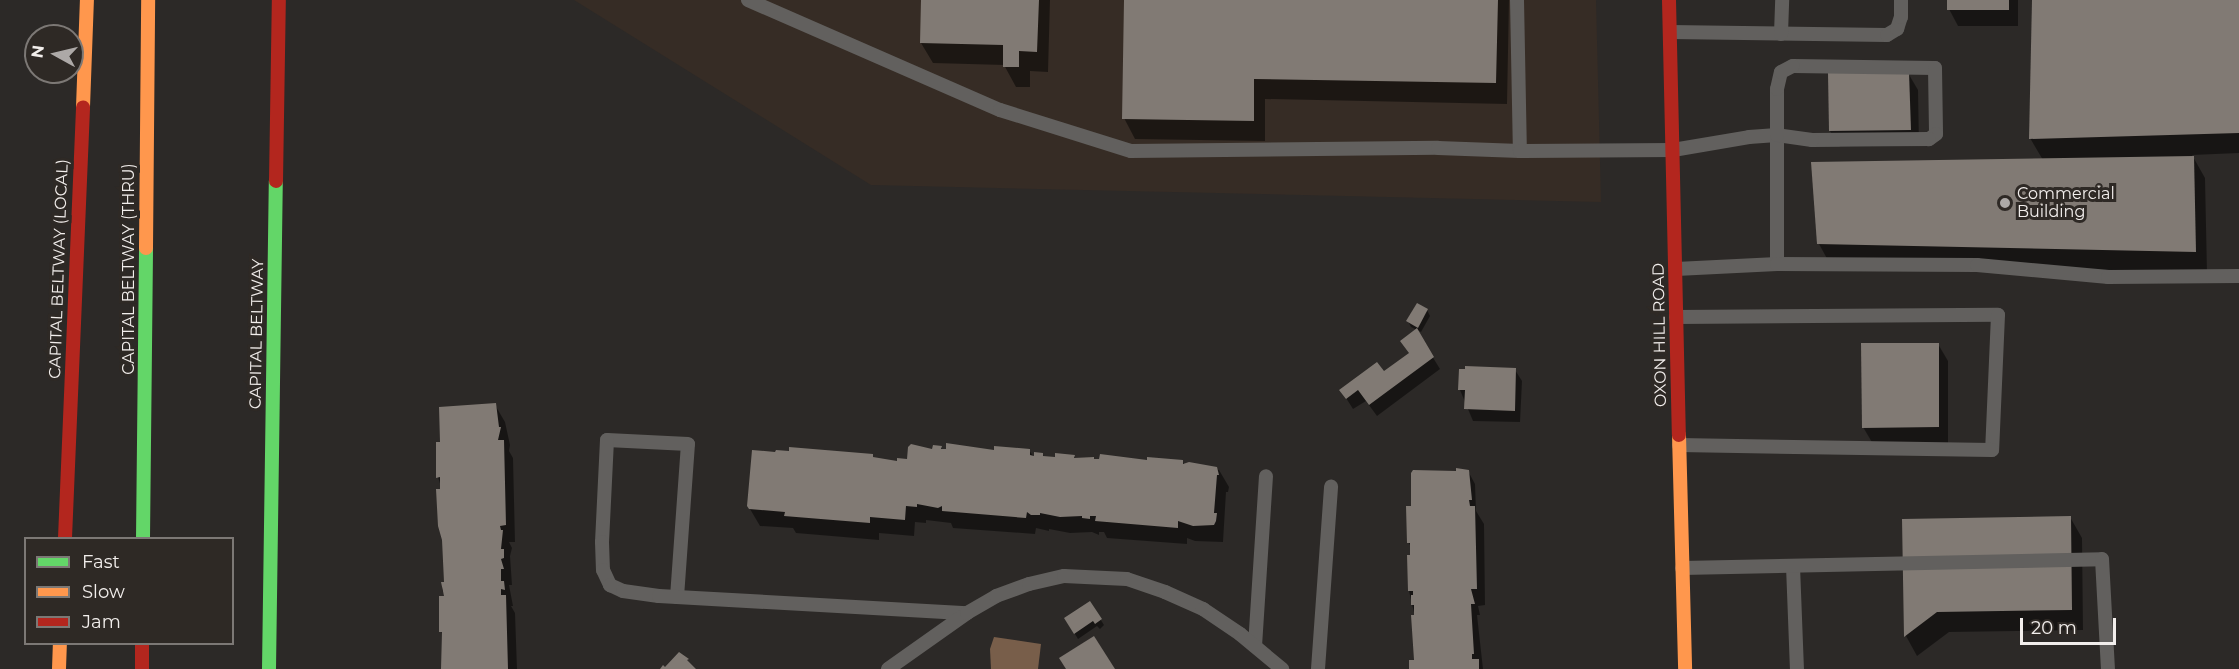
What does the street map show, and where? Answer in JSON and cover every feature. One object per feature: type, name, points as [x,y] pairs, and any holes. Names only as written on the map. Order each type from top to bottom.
[{"type":"main road","name":"CAPITAL BELTWAY (LOCAL)","points":[[64,537],[87,0]]},
{"type":"main road","name":"CAPITAL BELTWAY (THRU)","points":[[143,537],[148,0]]},
{"type":"main road","name":"CAPITAL BELTWAY","points":[[269,669],[279,0]]},
{"type":"main road","name":"OXON HILL ROAD","points":[[1669,0],[1685,669]]},
{"type":"main road","points":[[59,669],[60,645]]},
{"type":"main road","points":[[142,645],[142,669]]},
{"type":"lane","points":[[748,0],[1000,110],[1131,151],[1426,148],[1520,151],[1672,150],[1749,136],[1777,135],[1812,140],[1929,139],[1936,134],[1935,68],[1793,66],[1781,72],[1777,89],[1777,135],[1777,264]]},
{"type":"lane","points":[[1518,0],[1520,151]]},
{"type":"lane","points":[[1781,34],[1782,0]]},
{"type":"lane","points":[[1670,32],[1887,35],[1897,29],[1901,17],[1901,0]]},
{"type":"lane","points":[[1675,269],[1777,264],[1977,265],[2108,277],[2239,276]]},
{"type":"lane","points":[[1676,317],[1998,315],[1992,450],[1679,445]]},
{"type":"lane","points":[[677,597],[688,444],[607,440],[602,542],[603,570],[610,585],[623,591],[677,597],[967,613]]},
{"type":"lane","points":[[1255,646],[1266,476]]},
{"type":"lane","points":[[1318,669],[1331,486]]},
{"type":"lane","points":[[1682,568],[2102,559],[2108,669]]},
{"type":"lane","points":[[1793,566],[1797,669]]},
{"type":"lane","points":[[888,669],[967,613],[996,596],[1029,584],[1064,576],[1127,579],[1203,609],[1255,646],[1282,669]]},
{"type":"shaded area","points":[[574,0],[1596,0],[1601,202],[871,185]]},
{"type":"shaded area","points":[[994,637],[1041,644],[1038,669],[991,669],[990,649]]},
{"type":"building","points":[[921,0],[1039,0],[1037,52],[1019,51],[1019,67],[1003,67],[1003,45],[920,43]]},
{"type":"building","points":[[1124,0],[1498,0],[1496,83],[1254,79],[1254,121],[1122,119]]},
{"type":"building","points":[[1947,0],[2009,0],[2009,10],[1947,10]]},
{"type":"building","points":[[2032,0],[2239,0],[2239,133],[2029,139]]},
{"type":"building","points":[[1909,72],[1911,130],[1829,131],[1828,73]]},
{"type":"building","name":"Commercial Building","points":[[2194,156],[2196,252],[1817,244],[1811,162]]},
{"type":"building","points":[[1417,303],[1428,309],[1418,328],[1406,321]]},
{"type":"building","points":[[1417,328],[1434,357],[1369,405],[1358,390],[1346,399],[1339,390],[1377,362],[1384,371],[1409,353],[1400,341]]},
{"type":"building","points":[[1861,343],[1939,343],[1939,427],[1862,428]]},
{"type":"building","points":[[1465,366],[1516,368],[1515,411],[1464,409],[1465,390],[1458,390],[1459,369],[1465,369]]},
{"type":"building","points":[[496,403],[499,427],[501,427],[498,440],[504,440],[506,525],[500,526],[503,530],[501,549],[504,549],[504,558],[501,559],[504,569],[501,569],[501,581],[504,581],[505,590],[501,589],[501,595],[506,595],[508,669],[441,669],[442,632],[439,632],[439,596],[444,596],[441,582],[444,582],[436,489],[440,489],[440,477],[436,478],[436,442],[440,442],[439,407]]},
{"type":"building","points":[[946,443],[994,450],[994,446],[1030,449],[1030,455],[1034,456],[1034,452],[1043,453],[1043,456],[1055,457],[1055,453],[1075,455],[1074,458],[1099,459],[1100,454],[1147,460],[1147,457],[1183,460],[1183,464],[1189,462],[1217,467],[1219,475],[1217,475],[1214,513],[1217,513],[1216,521],[1214,525],[1193,526],[1178,521],[1178,528],[1095,521],[1096,516],[1090,516],[1090,519],[1082,518],[1082,516],[1060,517],[1040,513],[1040,515],[1031,515],[1027,512],[1026,518],[942,511],[942,506],[938,508],[917,504],[917,507],[906,506],[905,520],[870,517],[870,523],[784,516],[785,512],[749,509],[747,506],[752,450],[789,451],[789,447],[873,454],[873,457],[897,461],[897,458],[907,459],[908,447],[911,444],[932,449],[933,445],[942,446],[941,449],[946,449]]},
{"type":"building","points":[[1456,468],[1469,470],[1472,500],[1469,500],[1470,506],[1475,506],[1477,589],[1471,589],[1475,604],[1471,604],[1474,654],[1472,654],[1472,659],[1479,659],[1479,669],[1409,669],[1409,660],[1414,660],[1411,615],[1414,615],[1414,605],[1411,605],[1413,591],[1408,591],[1407,555],[1410,555],[1410,543],[1407,543],[1406,506],[1411,506],[1411,473],[1413,470],[1456,471]]},
{"type":"building","points":[[2071,516],[2072,610],[1937,612],[1904,637],[1902,519]]},
{"type":"building","points":[[1090,601],[1102,619],[1095,624],[1093,621],[1074,634],[1064,618]]},
{"type":"building","points":[[1094,636],[1115,669],[1066,669],[1059,658]]},
{"type":"building","points":[[679,652],[689,659],[687,660],[696,669],[660,669],[663,665],[665,667]]},
{"type":"traffic: fast","points":[[269,669],[276,181]]},
{"type":"traffic: fast","points":[[143,537],[146,248]]},
{"type":"traffic: slow","points":[[83,107],[87,0]]},
{"type":"traffic: slow","points":[[146,248],[148,0]]},
{"type":"traffic: slow","points":[[1679,435],[1685,669]]},
{"type":"traffic: slow","points":[[59,669],[60,645]]},
{"type":"traffic: jam","points":[[276,181],[279,0]]},
{"type":"traffic: jam","points":[[1669,0],[1679,435]]},
{"type":"traffic: jam","points":[[65,537],[83,107]]},
{"type":"traffic: jam","points":[[142,645],[142,669]]},
{"type":"place","name":"Commercial Building","points":[[2005,203]]}]
